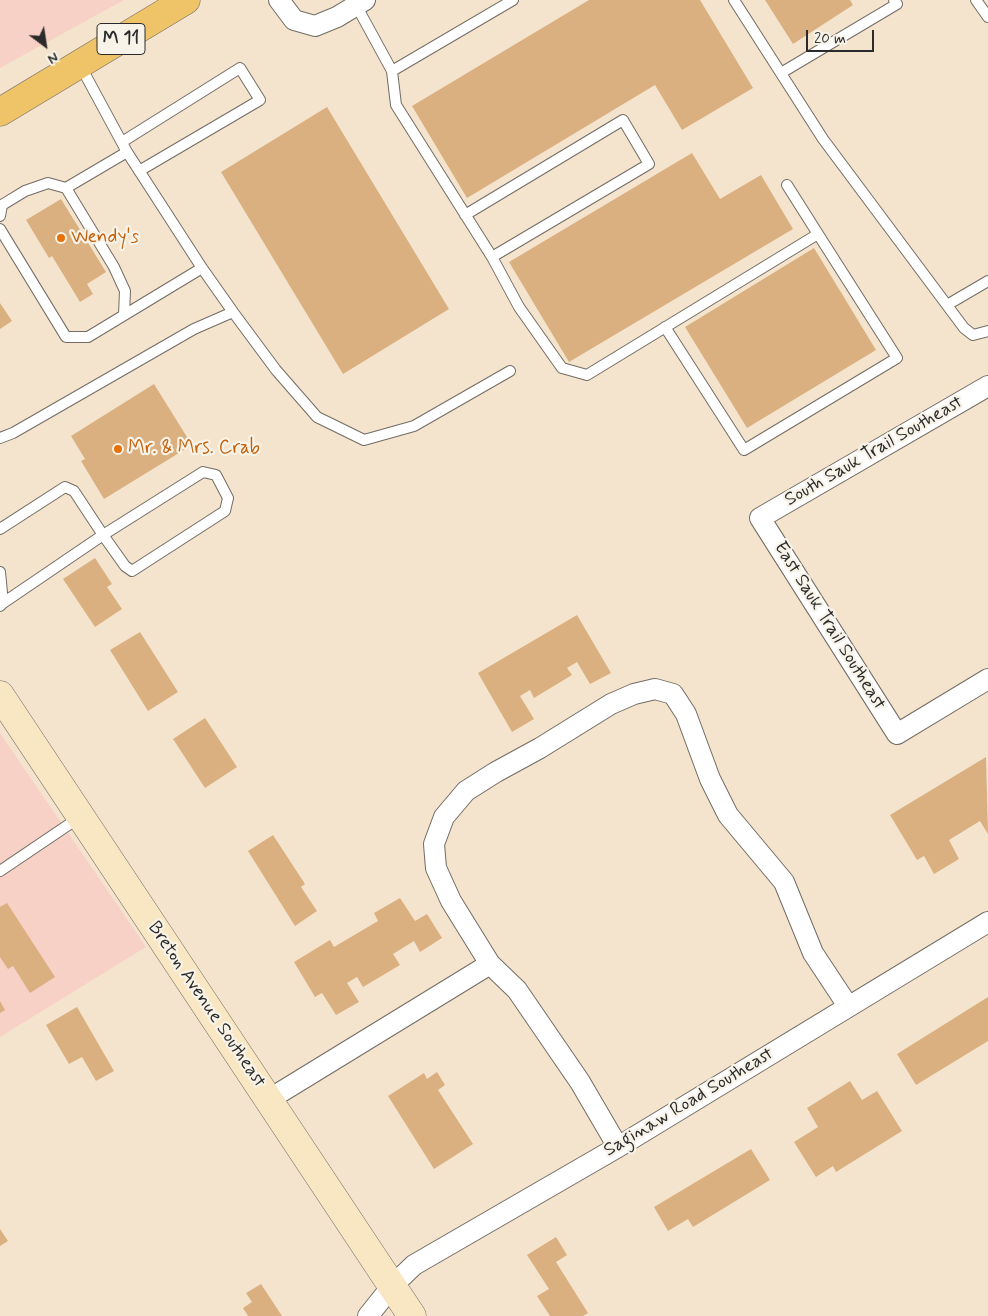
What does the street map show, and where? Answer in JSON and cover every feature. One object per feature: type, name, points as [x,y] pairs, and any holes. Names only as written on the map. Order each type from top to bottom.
[{"type":"main road","name":"M 11","points":[[0,112],[186,0]]},
{"type":"main road","name":"Breton Avenue Southeast","points":[[0,694],[412,1316]]},
{"type":"street","points":[[279,0],[294,20],[315,26],[361,3]]},
{"type":"street","name":"South Sauk Trail Southeast","points":[[760,518],[988,386]]},
{"type":"street","name":"East Sauk Trail Southeast","points":[[760,518],[897,734],[988,679]]},
{"type":"street","points":[[618,1147],[580,1082],[517,990],[490,964],[451,901],[436,868],[434,844],[444,817],[466,791],[612,704],[634,694],[655,689],[673,694],[686,714],[710,779],[728,815],[784,882],[813,953],[848,1006]]},
{"type":"street","name":"Saginaw Road Southeast","points":[[368,1316],[392,1286],[414,1264],[618,1147],[988,922]]},
{"type":"street","points":[[268,1100],[490,964]]},
{"type":"lane","points":[[392,72],[513,0]]},
{"type":"lane","points":[[734,0],[823,139],[964,328],[973,335],[988,331]]},
{"type":"lane","points":[[976,0],[988,17]]},
{"type":"lane","points":[[781,74],[898,1]]},
{"type":"lane","points":[[361,3],[392,72],[396,105],[492,257],[520,307],[562,368],[587,375],[818,234]]},
{"type":"lane","points":[[79,64],[127,152],[202,268],[276,370],[317,418],[364,440],[414,426],[510,372]]},
{"type":"lane","points":[[122,142],[240,68],[260,100],[139,171]]},
{"type":"lane","points":[[465,215],[623,120],[649,164],[492,257]]},
{"type":"lane","points":[[66,188],[127,152]]},
{"type":"lane","points":[[0,216],[2,205],[25,191],[48,183],[66,188],[114,267],[125,291],[124,315]]},
{"type":"lane","points":[[665,327],[744,450],[897,358],[787,185]]},
{"type":"lane","points":[[0,229],[66,337],[88,337],[202,268]]},
{"type":"lane","points":[[947,305],[988,282]]},
{"type":"lane","points":[[0,438],[13,433],[194,329],[233,312]]},
{"type":"lane","points":[[0,529],[65,488],[74,491],[103,535],[125,566],[132,571],[225,511],[228,498],[216,475],[202,472],[103,535],[2,605]]},
{"type":"lane","points":[[0,572],[2,605]]},
{"type":"lane","points":[[0,871],[81,816]]},
{"type":"shaded area","points":[[0,0],[124,0],[0,68]]},
{"type":"shaded area","points":[[0,733],[146,947],[0,1037]]},
{"type":"building","points":[[589,0],[700,0],[753,88],[682,130],[655,85],[467,198],[412,106]]},
{"type":"building","points":[[765,0],[850,0],[853,5],[793,44]]},
{"type":"building","points":[[327,107],[449,309],[343,374],[221,172]]},
{"type":"building","points":[[692,153],[720,199],[761,175],[793,229],[569,362],[509,262]]},
{"type":"building","name":"Wendy's","points":[[61,199],[106,272],[87,284],[93,294],[80,302],[52,256],[49,258],[26,220]]},
{"type":"building","points":[[814,248],[876,350],[747,428],[685,327]]},
{"type":"building","points":[[0,303],[12,321],[0,329]]},
{"type":"building","points":[[154,384],[192,445],[104,499],[81,461],[85,459],[71,436]]},
{"type":"building","points":[[95,558],[112,584],[107,587],[122,609],[95,627],[63,579]]},
{"type":"building","points":[[577,615],[611,673],[590,684],[577,662],[567,668],[572,675],[534,698],[530,690],[520,696],[534,719],[512,732],[478,673]]},
{"type":"building","points":[[140,632],[178,692],[148,711],[110,650]]},
{"type":"building","points":[[205,718],[237,767],[205,788],[173,739]]},
{"type":"building","points":[[986,757],[988,834],[980,821],[949,840],[959,859],[934,874],[924,856],[917,860],[890,815]]},
{"type":"building","points":[[273,835],[305,884],[301,887],[317,911],[295,926],[248,851]]},
{"type":"building","points":[[400,898],[415,921],[427,914],[442,938],[420,952],[414,941],[393,954],[400,965],[363,987],[357,977],[347,983],[359,1002],[336,1015],[322,993],[315,997],[294,962],[330,940],[334,947],[378,921],[374,913]]},
{"type":"building","points":[[7,903],[55,977],[30,993],[13,966],[8,969],[0,957],[0,907]]},
{"type":"building","points":[[988,997],[988,1041],[916,1085],[897,1054]]},
{"type":"building","points":[[0,1001],[5,1010],[0,1013]]},
{"type":"building","points":[[77,1007],[114,1071],[96,1081],[82,1057],[69,1064],[46,1025]]},
{"type":"building","points":[[437,1072],[445,1085],[438,1090],[473,1144],[434,1169],[388,1096],[424,1073],[427,1079]]},
{"type":"building","points":[[850,1081],[862,1100],[877,1091],[902,1131],[836,1172],[833,1166],[816,1177],[794,1142],[818,1127],[807,1108]]},
{"type":"building","points":[[751,1149],[770,1180],[693,1227],[688,1219],[668,1231],[654,1207]]},
{"type":"building","points":[[0,1229],[8,1241],[0,1246]]},
{"type":"building","points":[[556,1237],[567,1255],[556,1262],[588,1313],[583,1316],[550,1316],[537,1296],[549,1289],[527,1255]]},
{"type":"building","points":[[261,1284],[282,1316],[248,1316],[243,1308],[252,1302],[246,1293]]},
{"type":"place","name":"Wendy's","points":[[61,238]]},
{"type":"place","name":"Mr. & Mrs. Crab","points":[[118,449]]}]
